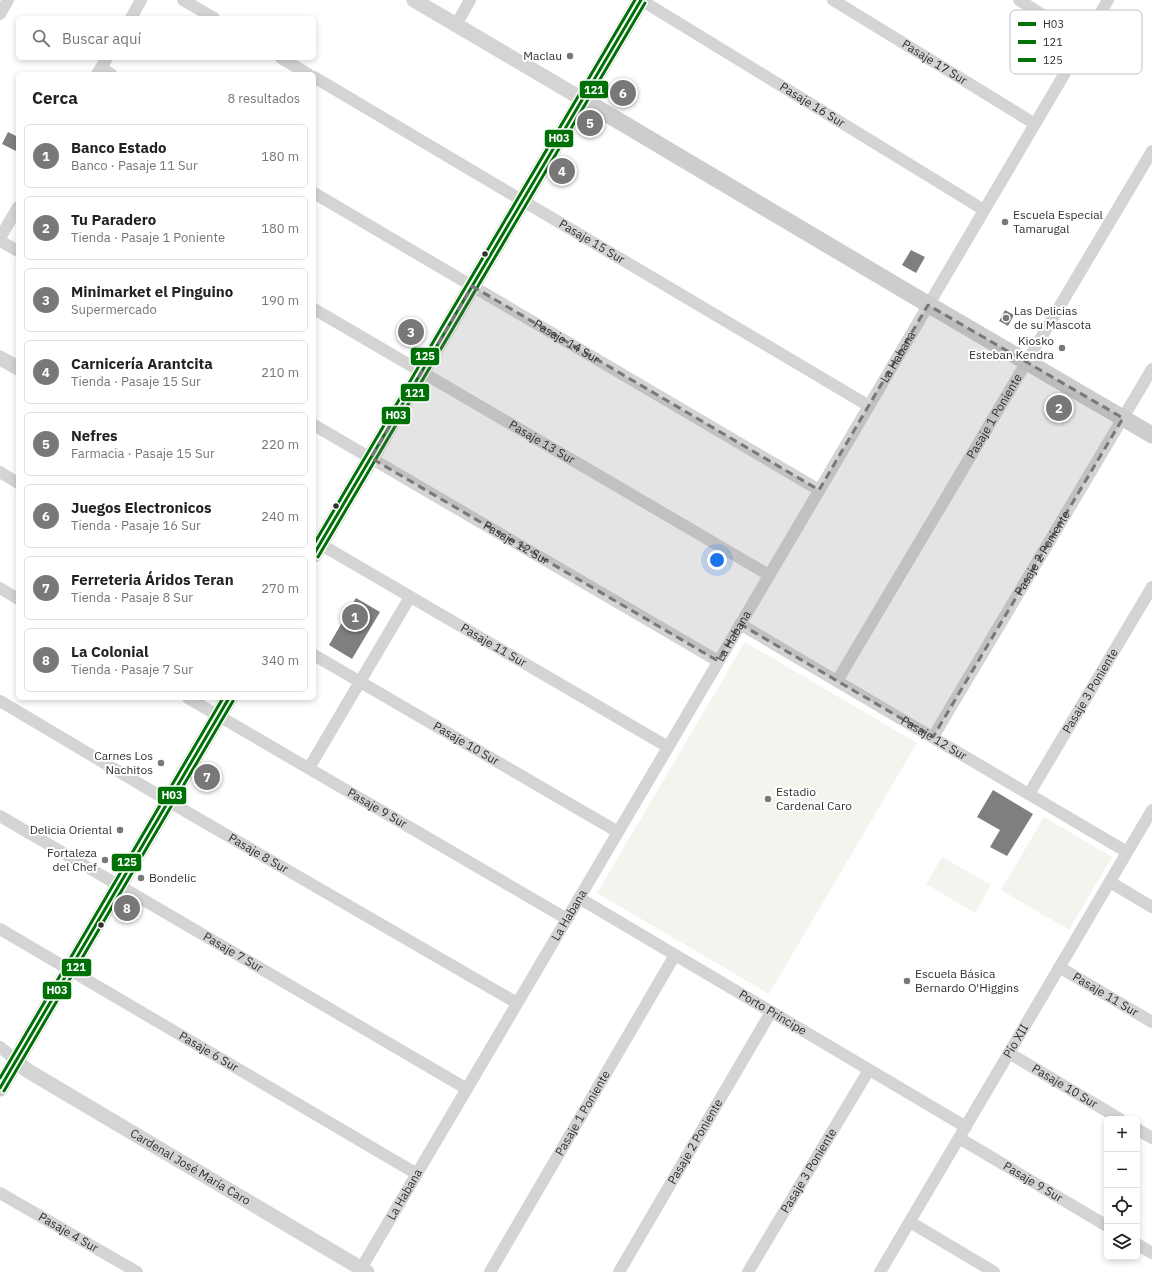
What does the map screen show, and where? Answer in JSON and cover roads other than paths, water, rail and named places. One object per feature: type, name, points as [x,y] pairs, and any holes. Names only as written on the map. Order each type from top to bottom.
[{"type":"main road","points":[[316,546],[371,458],[641,0]]},
{"type":"main road","points":[[582,99],[928,305],[1027,361],[1152,435]]},
{"type":"main road","points":[[0,1088],[228,700]]},
{"type":"street","points":[[0,14],[8,0]]},
{"type":"street","points":[[131,16],[141,0]]},
{"type":"street","points":[[184,0],[211,16]]},
{"type":"street","points":[[414,0],[582,99]]},
{"type":"street","points":[[456,25],[470,0]]},
{"type":"street","name":"Pasaje 16 Sur","points":[[641,0],[984,210]]},
{"type":"street","name":"Pasaje 17 Sur","points":[[833,0],[1035,124]]},
{"type":"street","points":[[1019,0],[1035,10]]},
{"type":"street","name":"La Habana","points":[[1102,10],[1108,0]]},
{"type":"street","points":[[284,60],[305,72]]},
{"type":"street","name":"La Habana","points":[[362,1271],[517,1003],[1065,74]]},
{"type":"street","name":"Pasaje 15 Sur","points":[[316,78],[869,406]]},
{"type":"street","name":"Pasaje 1 Poniente","points":[[837,681],[1152,151]]},
{"type":"street","name":"Pasaje 14 Sur","points":[[316,195],[819,490]]},
{"type":"street","points":[[0,238],[16,210]]},
{"type":"street","points":[[0,241],[16,250]]},
{"type":"street","name":"Pasaje 13 Sur","points":[[316,310],[769,575]]},
{"type":"street","points":[[0,358],[16,367]]},
{"type":"street","name":"Pasaje 2 Poniente","points":[[933,738],[1152,370]]},
{"type":"street","name":"Pasaje 12 Sur","points":[[316,426],[718,661]]},
{"type":"street","points":[[0,472],[16,482]]},
{"type":"street","name":"Pasaje 11 Sur","points":[[316,546],[410,597],[668,747]]},
{"type":"street","name":"Pasaje 3 Poniente","points":[[1029,794],[1152,587]]},
{"type":"street","points":[[0,588],[16,598]]},
{"type":"street","points":[[309,768],[410,597]]},
{"type":"street","name":"Pasaje 12 Sur","points":[[740,624],[1127,852]]},
{"type":"street","name":"Pasaje 10 Sur","points":[[316,656],[618,832]]},
{"type":"street","name":"Pasaje 9 Sur","points":[[191,700],[567,918]]},
{"type":"street","name":"Pasaje 8 Sur","points":[[0,701],[168,801],[517,1003]]},
{"type":"street","name":"Pío XII","points":[[880,1272],[1152,810]]},
{"type":"street","name":"Pasaje 7 Sur","points":[[0,816],[467,1089]]},
{"type":"street","points":[[1110,882],[1152,907]]},
{"type":"street","name":"Porto Príncipe","points":[[579,898],[966,1127]]},
{"type":"street","name":"Pasaje 6 Sur","points":[[0,929],[417,1174]]},
{"type":"street","name":"Pasaje 1 Poniente","points":[[490,1272],[676,955]]},
{"type":"street","name":"Pasaje 11 Sur","points":[[1059,967],[1152,1022]]},
{"type":"street","name":"Pasaje 2 Poniente","points":[[619,1272],[772,1012]]},
{"type":"street","points":[[0,1047],[16,1060]]},
{"type":"street","name":"Pasaje 10 Sur","points":[[1009,1053],[1115,1116]]},
{"type":"street","name":"Cardenal José María Caro","points":[[16,1060],[25,1069],[362,1271]]},
{"type":"street","name":"Pasaje 3 Poniente","points":[[748,1272],[869,1070]]},
{"type":"street","points":[[1140,1131],[1152,1138]]},
{"type":"street","name":"Pasaje 9 Sur","points":[[958,1138],[1104,1224]]},
{"type":"street","name":"Pasaje 4 Sur","points":[[0,1193],[137,1272]]},
{"type":"street","points":[[910,1222],[994,1272]]},
{"type":"street","points":[[1140,1246],[1152,1253]]},
{"type":"place","name":"Maclau","points":[[570,56]]},
{"type":"place","name":"Juegos Electronicos","points":[[623,93]]},
{"type":"place","name":"Nefres","points":[[590,123]]},
{"type":"place","name":"Carnicería Arantcita","points":[[562,171]]},
{"type":"place","name":"Escuela Especial Tamarugal","points":[[1005,222]]},
{"type":"place","name":"Las Delicias de su Mascota","points":[[1006,318]]},
{"type":"place","name":"Minimarket el Pinguino","points":[[411,332]]},
{"type":"place","name":"Kiosko Esteban Kendra","points":[[1062,348]]},
{"type":"place","name":"Tu Paradero","points":[[1059,408]]},
{"type":"place","name":"Banco Estado","points":[[355,617]]},
{"type":"place","name":"Carnes Los Nachitos","points":[[161,763]]},
{"type":"place","name":"Ferreteria Áridos Teran","points":[[207,777]]},
{"type":"place","name":"Estadio Cardenal Caro","points":[[768,799]]},
{"type":"place","name":"Delicia Oriental","points":[[120,830]]},
{"type":"place","name":"Fortaleza del Chef","points":[[105,860]]},
{"type":"place","name":"Bondelic","points":[[141,878]]},
{"type":"place","name":"La Colonial","points":[[127,908]]},
{"type":"place","name":"Escuela Básica Bernardo O'Higgins","points":[[907,981]]}]
